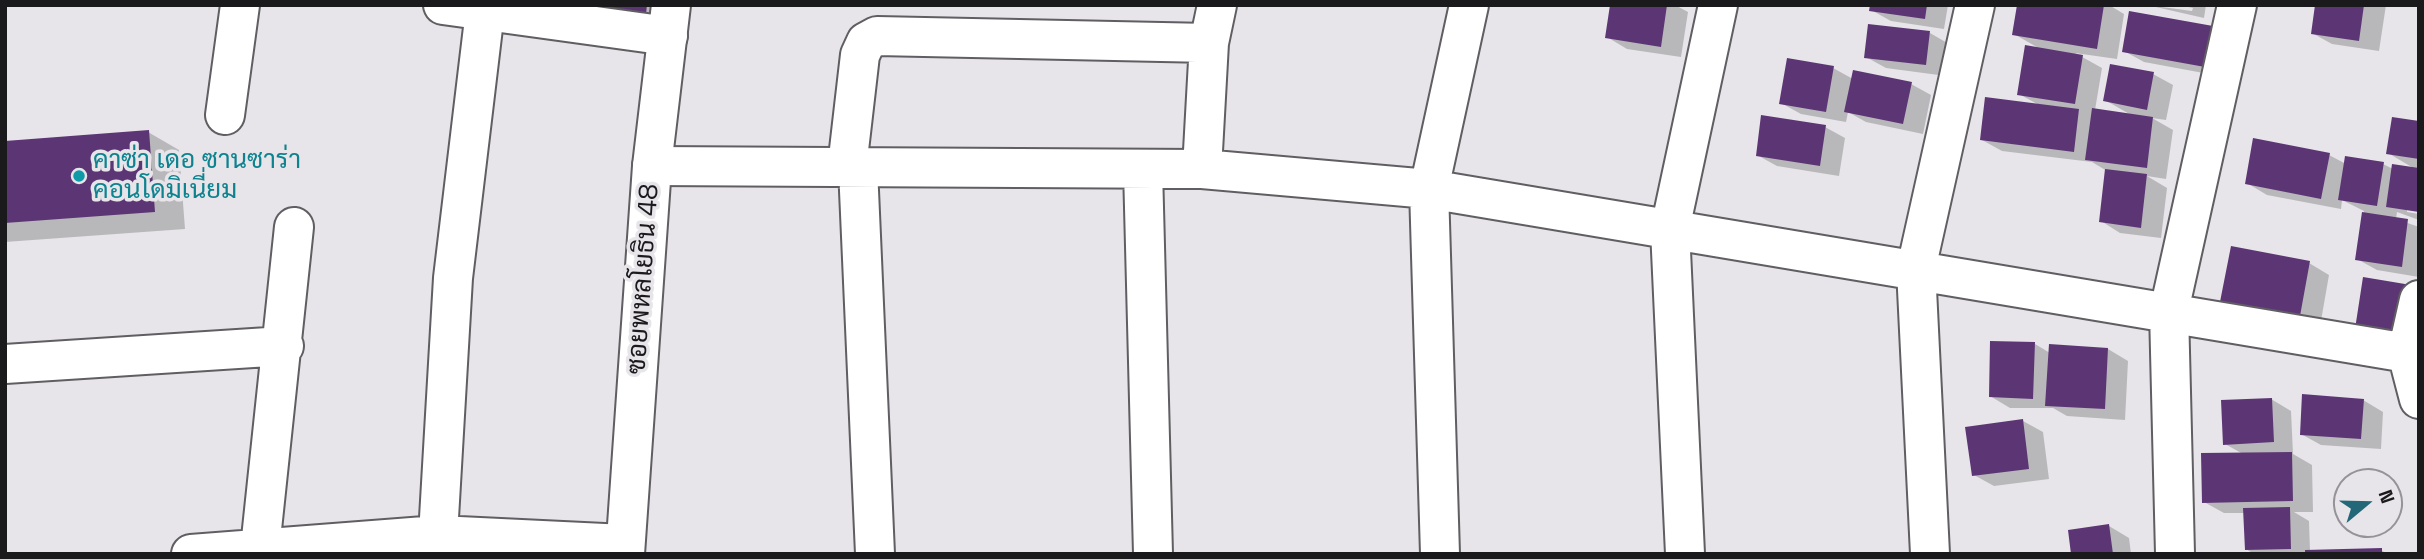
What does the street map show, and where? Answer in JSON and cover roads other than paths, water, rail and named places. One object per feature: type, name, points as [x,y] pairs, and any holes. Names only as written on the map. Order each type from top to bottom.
[{"type":"street","points":[[225,115],[240,5]]},
{"type":"street","points":[[443,5],[485,11],[669,21]]},
{"type":"street","points":[[1202,169],[1209,43],[1217,5]]},
{"type":"street","points":[[1440,554],[1429,189],[1469,5]]},
{"type":"street","points":[[1685,554],[1670,229],[1717,5]]},
{"type":"street","points":[[1930,554],[1916,269],[1975,5]]},
{"type":"street","points":[[2175,554],[2169,311],[2237,5]]},
{"type":"street","points":[[438,535],[453,278],[485,11]]},
{"type":"street","name":"ซอยพหลโยธิน 48","points":[[625,549],[652,166],[669,21]]},
{"type":"street","points":[[875,554],[853,167],[860,55],[866,41],[877,36],[1209,43]]},
{"type":"street","points":[[652,166],[1202,169],[1429,189],[2407,353]]},
{"type":"street","points":[[1143,169],[1153,554]]},
{"type":"street","points":[[260,548],[295,227]]},
{"type":"street","points":[[2419,300],[2407,353],[2419,399]]},
{"type":"street","points":[[5,364],[284,346]]},
{"type":"street","points":[[191,554],[260,548],[323,548],[438,535],[625,549]]},
{"type":"place","name":"คาซ่า เดอ ซานซาร่า คอนโดมิเนี่ยม","points":[[79,176]]}]
